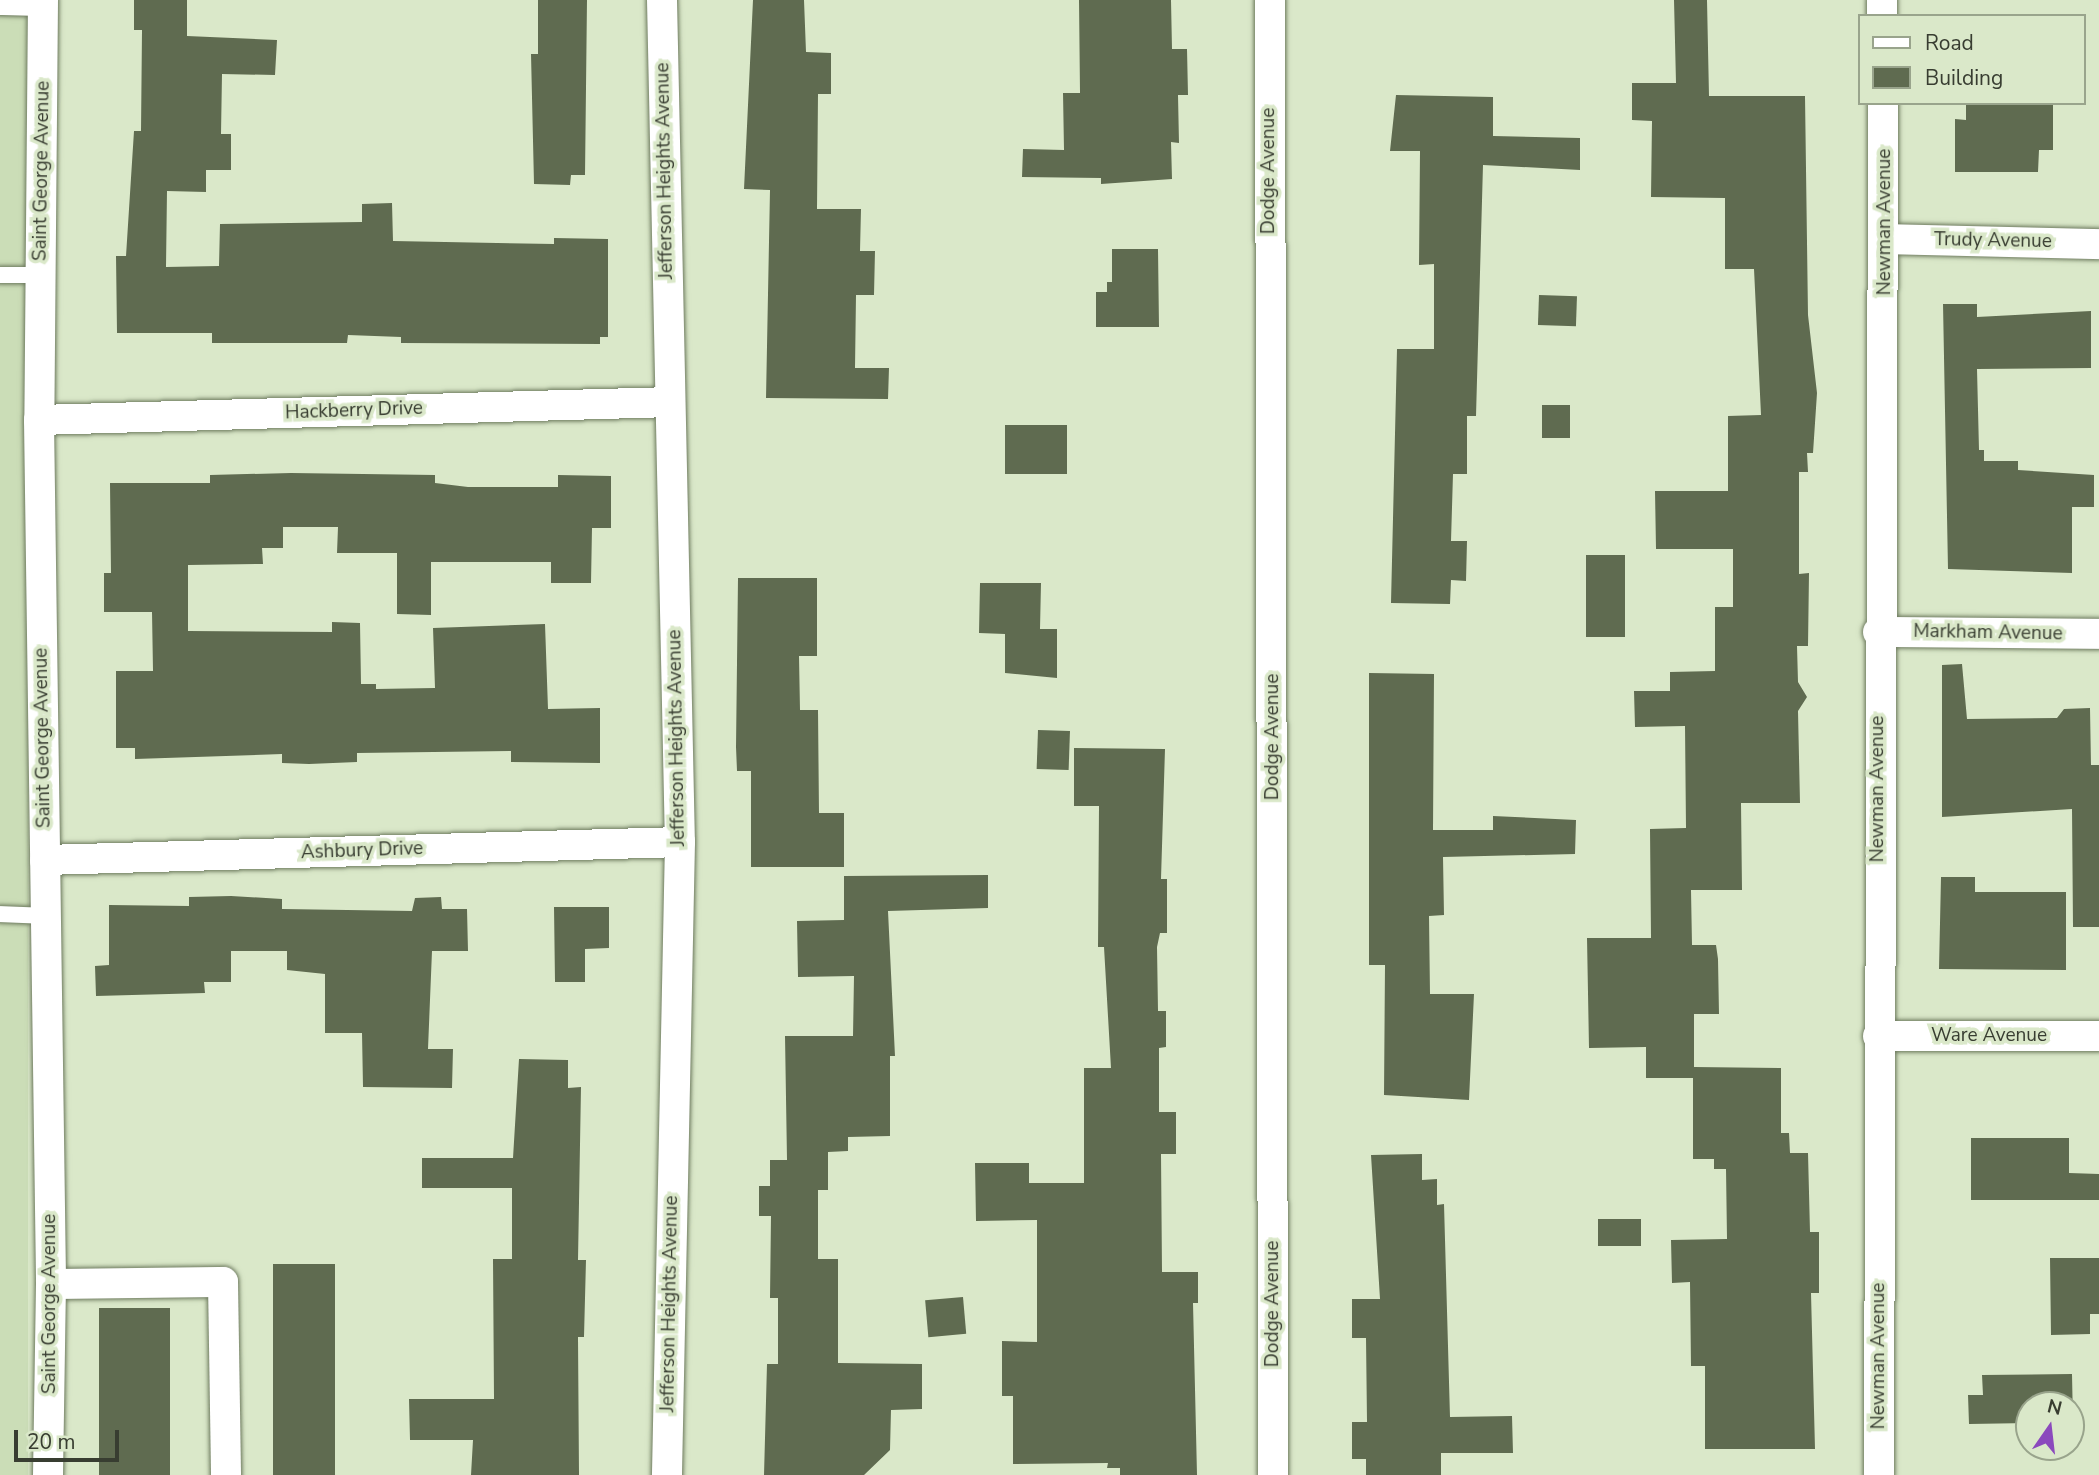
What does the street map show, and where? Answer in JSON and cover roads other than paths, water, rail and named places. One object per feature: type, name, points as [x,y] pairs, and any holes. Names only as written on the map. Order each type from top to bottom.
[{"type":"street","name":"Jefferson Heights Avenue","points":[[662,0],[680,842],[667,1475]]},
{"type":"street","name":"Dodge Avenue","points":[[1270,0],[1273,1475]]},
{"type":"street","name":"Saint George Avenue","points":[[43,4],[39,420],[51,1284],[48,1475]]},
{"type":"street","name":"Newman Avenue","points":[[1879,1475],[1878,632],[1887,239],[1883,105]]},
{"type":"street","name":"Trudy Avenue","points":[[1887,239],[2099,244]]},
{"type":"street","name":"Hackberry Drive","points":[[39,420],[670,402]]},
{"type":"street","name":"Markham Avenue","points":[[1878,632],[2099,634]]},
{"type":"street","name":"Ashbury Drive","points":[[45,860],[680,842]]},
{"type":"street","name":"Ware Avenue","points":[[1878,1036],[2099,1036]]},
{"type":"street","points":[[51,1284],[223,1282],[226,1475]]},
{"type":"lane","points":[[0,7],[43,4]]},
{"type":"lane","points":[[0,275],[41,275]]},
{"type":"lane","points":[[0,914],[46,916]]}]
